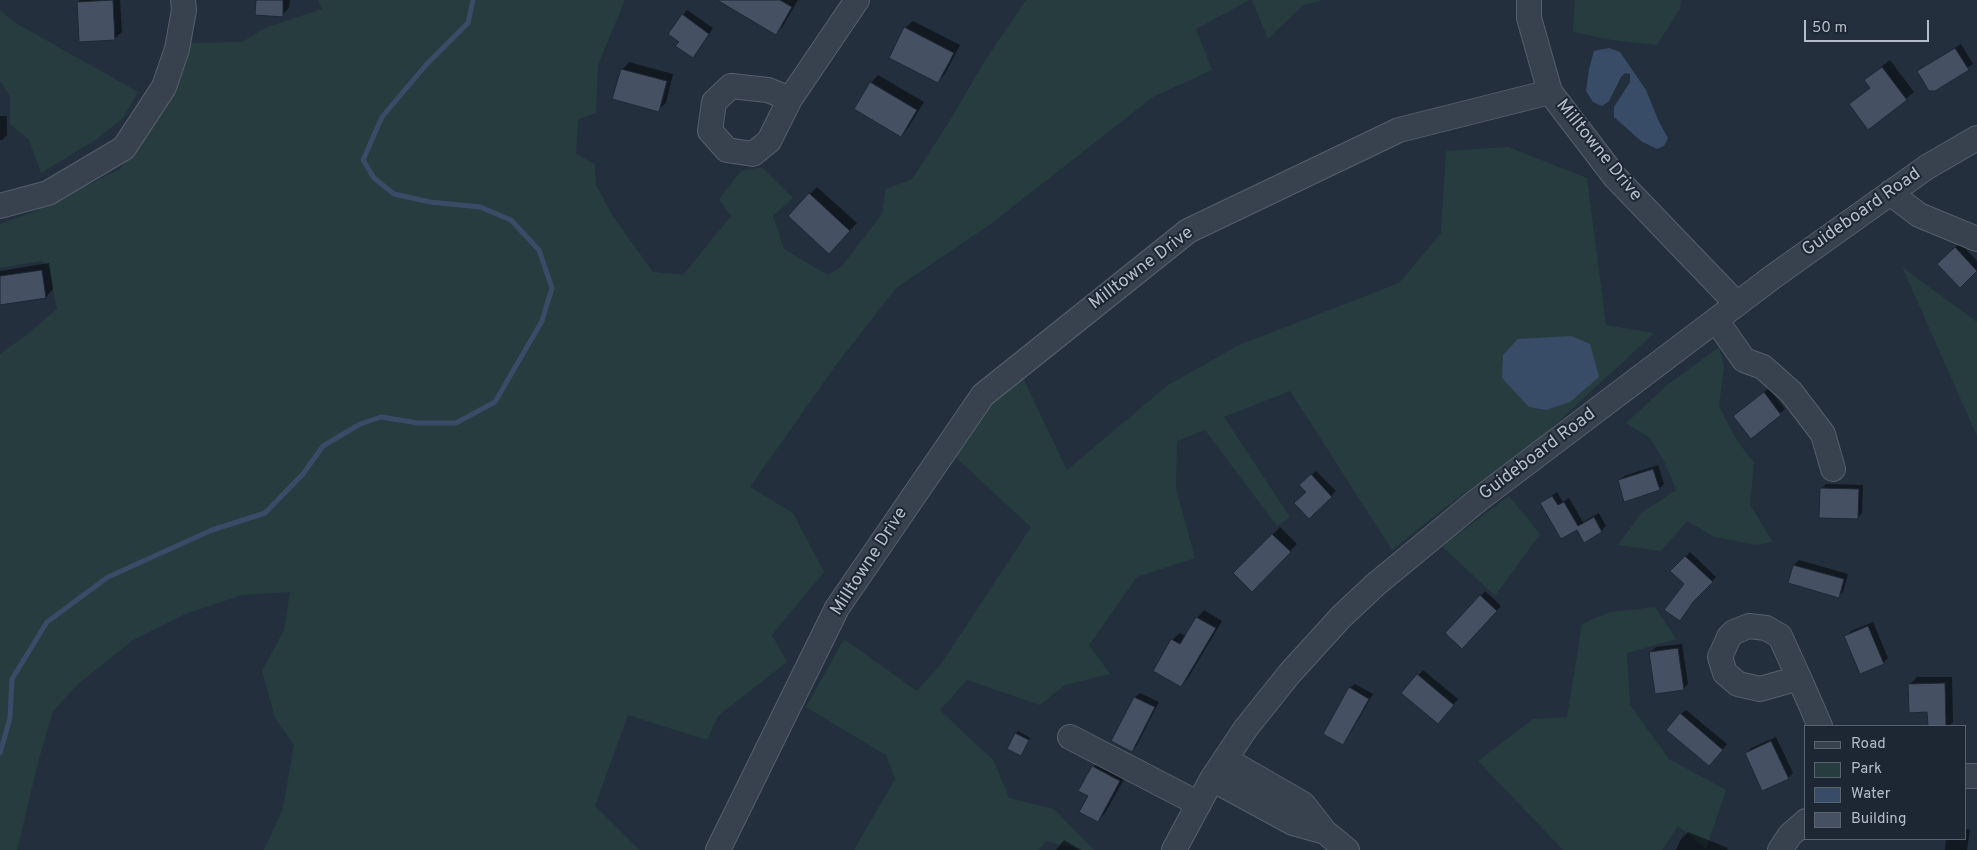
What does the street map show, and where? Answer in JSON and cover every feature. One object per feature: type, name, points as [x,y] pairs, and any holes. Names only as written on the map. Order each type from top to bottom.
[{"type":"street","points":[[0,206],[48,193],[124,148],[164,87],[177,49],[184,10],[182,0]]},
{"type":"street","points":[[790,99],[857,0]]},
{"type":"street","points":[[1529,0],[1529,18],[1550,92]]},
{"type":"street","name":"Milltowne Drive","points":[[718,850],[837,608],[983,394],[1188,231],[1399,130],[1550,92],[1615,177],[1737,304]]},
{"type":"street","name":"Guideboard Road","points":[[1174,850],[1212,780],[1246,728],[1290,673],[1342,617],[1375,585],[1478,500],[1737,304],[1927,167],[1977,138]]},
{"type":"street","points":[[1890,193],[1919,215],[1977,239]]},
{"type":"street","points":[[1716,320],[1744,360],[1763,368],[1792,392],[1823,434],[1833,469]]},
{"type":"street","points":[[1799,678],[1820,725]]},
{"type":"street","points":[[1070,737],[1199,804]]},
{"type":"street","points":[[1225,759],[1303,804],[1325,832],[1347,850]]},
{"type":"street","points":[[1212,780],[1293,823],[1325,832]]},
{"type":"street","points":[[1780,850],[1790,835],[1804,823]]},
{"type":"green space","points":[[318,0],[625,0],[598,65],[596,113],[578,119],[576,154],[595,164],[596,185],[612,215],[653,272],[683,275],[731,216],[719,199],[741,171],[762,167],[793,198],[773,216],[784,249],[828,275],[841,267],[882,214],[886,189],[912,179],[986,59],[1026,0],[1250,0],[1196,29],[1212,70],[1153,97],[992,223],[896,288],[836,365],[750,487],[793,513],[824,572],[772,635],[787,662],[718,716],[707,740],[628,715],[595,806],[639,850],[264,850],[283,808],[294,745],[275,718],[262,671],[284,630],[290,592],[242,595],[185,614],[133,640],[78,684],[53,711],[39,759],[17,850],[0,850],[0,354],[57,309],[48,265],[41,261],[0,268],[0,224],[31,213],[120,169],[147,136],[170,98],[190,43],[242,42],[265,28],[322,9]]},
{"type":"green space","points":[[1252,0],[1323,0],[1303,5],[1268,39]]},
{"type":"green space","points":[[1575,0],[1681,0],[1680,9],[1657,45],[1612,40],[1573,32]]},
{"type":"green space","points":[[0,10],[14,22],[138,92],[123,118],[97,139],[41,173],[29,140],[10,124],[10,96],[0,81]]},
{"type":"green space","points":[[1508,147],[1587,178],[1606,325],[1654,333],[1545,434],[1447,506],[1392,550],[1290,391],[1224,417],[1290,517],[1277,526],[1205,430],[1177,441],[1176,488],[1195,558],[1137,577],[1089,645],[1110,674],[1065,685],[1040,705],[967,680],[940,710],[994,761],[1009,798],[1054,809],[1094,850],[1083,850],[1046,841],[1039,850],[854,850],[895,779],[886,755],[806,707],[844,639],[917,691],[941,664],[1031,527],[954,456],[986,404],[1021,374],[1067,470],[1168,385],[1239,345],[1399,283],[1441,233],[1446,151]]},
{"type":"green space","points":[[1902,267],[1977,322],[1977,436]]},
{"type":"green space","points":[[1719,347],[1724,367],[1719,406],[1736,439],[1754,463],[1750,505],[1773,542],[1757,545],[1715,537],[1687,521],[1661,551],[1618,545],[1641,513],[1676,490],[1665,463],[1650,438],[1626,423],[1666,386]]},
{"type":"green space","points":[[1509,496],[1540,534],[1495,596],[1442,546]]},
{"type":"green space","points":[[1655,607],[1676,639],[1627,653],[1630,705],[1669,759],[1726,790],[1706,849],[1678,826],[1662,850],[1563,850],[1478,761],[1533,719],[1567,717],[1582,624],[1610,612]]},
{"type":"water","points":[[1609,48],[1620,52],[1646,90],[1659,122],[1668,138],[1664,146],[1657,149],[1641,141],[1614,117],[1614,107],[1630,82],[1630,74],[1625,73],[1621,77],[1609,101],[1602,106],[1593,102],[1586,91],[1594,51]]},
{"type":"water","points":[[1571,336],[1590,344],[1599,377],[1570,402],[1546,410],[1529,407],[1502,378],[1503,355],[1518,339]]},
{"type":"building","points":[[113,0],[115,40],[79,42],[77,2]]},
{"type":"building","points":[[256,0],[283,0],[283,17],[255,15]]},
{"type":"building","points":[[717,0],[780,0],[792,7],[776,35]]},
{"type":"building","points":[[682,14],[709,34],[693,58],[675,46],[679,42],[668,34]]},
{"type":"building","points":[[904,27],[954,53],[938,83],[889,58]]},
{"type":"building","points":[[1955,48],[1969,70],[1935,91],[1929,91],[1917,71]]},
{"type":"building","points":[[1882,67],[1907,100],[1868,130],[1849,104],[1870,88],[1864,80]]},
{"type":"building","points":[[621,69],[667,81],[659,112],[612,99]]},
{"type":"building","points":[[870,82],[917,110],[901,137],[854,109]]},
{"type":"building","points":[[809,193],[850,231],[829,254],[788,216]]},
{"type":"building","points":[[1955,247],[1977,271],[1960,288],[1937,264]]},
{"type":"building","points":[[42,270],[46,298],[0,305],[0,276]]},
{"type":"building","points":[[1764,392],[1781,415],[1751,439],[1733,416]]},
{"type":"building","points":[[1653,469],[1660,490],[1624,502],[1618,480]]},
{"type":"building","points":[[1311,474],[1332,497],[1309,519],[1294,503],[1306,492],[1299,485]]},
{"type":"building","points":[[1820,488],[1859,489],[1858,519],[1819,518]]},
{"type":"building","points":[[1552,496],[1558,505],[1564,502],[1578,526],[1594,517],[1602,532],[1584,543],[1577,530],[1561,539],[1540,503]]},
{"type":"building","points":[[1272,534],[1291,552],[1252,592],[1233,573]]},
{"type":"building","points":[[1685,556],[1713,582],[1693,602],[1680,621],[1664,610],[1684,584],[1670,571]]},
{"type":"building","points":[[1793,565],[1844,579],[1839,598],[1788,583]]},
{"type":"building","points":[[1480,595],[1497,611],[1462,649],[1445,633]]},
{"type":"building","points":[[1196,617],[1216,628],[1181,687],[1153,671],[1171,639],[1180,644]]},
{"type":"building","points":[[1868,626],[1884,664],[1860,674],[1844,636]]},
{"type":"building","points":[[1678,648],[1684,690],[1655,694],[1649,652]]},
{"type":"building","points":[[1417,674],[1454,705],[1438,724],[1401,693]]},
{"type":"building","points":[[1945,683],[1946,725],[1928,725],[1927,712],[1909,713],[1908,684]]},
{"type":"building","points":[[1349,687],[1369,699],[1343,745],[1323,734]]},
{"type":"building","points":[[1134,697],[1155,707],[1132,752],[1111,741]]},
{"type":"building","points":[[1680,713],[1723,750],[1709,766],[1666,730]]},
{"type":"building","points":[[1015,733],[1029,740],[1021,756],[1007,749]]},
{"type":"building","points":[[1771,741],[1789,779],[1762,791],[1745,753]]},
{"type":"building","points":[[1092,766],[1120,781],[1098,822],[1079,812],[1088,796],[1078,791]]},
{"type":"waterway","points":[[0,753],[10,718],[12,679],[47,622],[108,577],[212,530],[265,513],[303,474],[323,446],[360,424],[381,417],[418,423],[456,423],[495,402],[542,321],[552,288],[539,250],[511,220],[480,207],[430,202],[394,194],[374,178],[363,160],[382,117],[426,65],[468,23],[473,0]]}]
